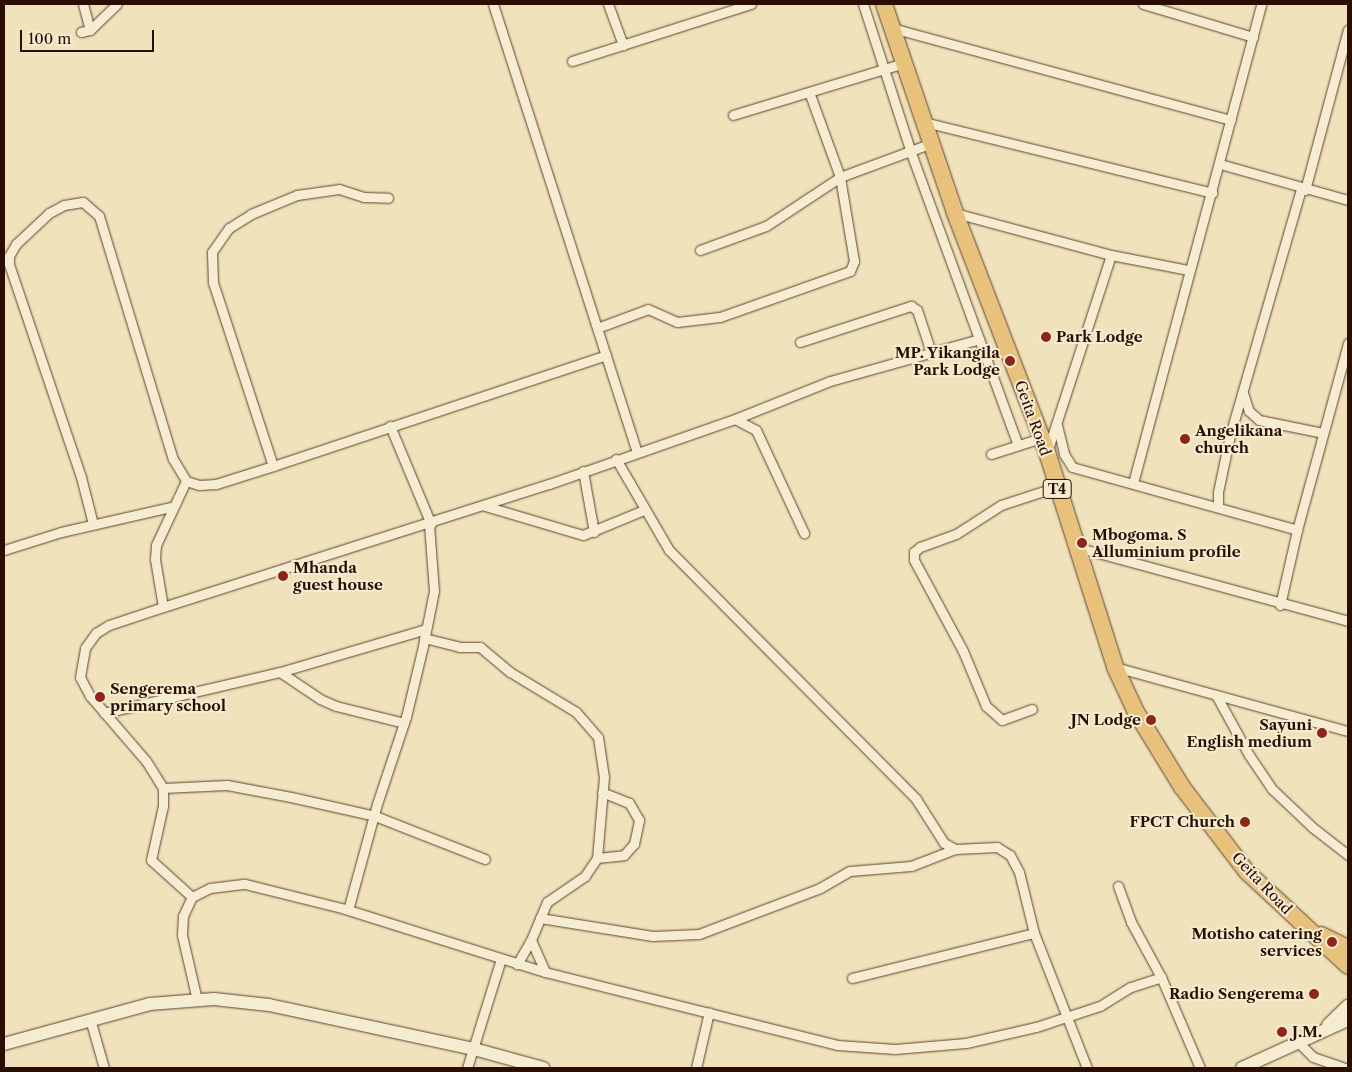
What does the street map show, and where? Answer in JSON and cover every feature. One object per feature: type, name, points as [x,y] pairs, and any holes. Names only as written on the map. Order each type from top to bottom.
[{"type":"highway","name":"Geita Road","points":[[884,4],[955,213],[1044,445],[1075,547],[1115,667],[1160,755],[1208,824],[1247,872],[1348,966]]},
{"type":"highway","name":"Geita Road","points":[[1307,929],[1348,948]]},
{"type":"main road","points":[[4,1044],[150,1004],[214,998],[269,1005],[474,1049],[543,1068]]},
{"type":"main road","points":[[1323,1030],[1348,1006]]},
{"type":"main road","points":[[1242,1068],[1348,1020]]},
{"type":"street","points":[[83,4],[85,31],[117,4]]},
{"type":"street","points":[[493,4],[637,452]]},
{"type":"street","points":[[608,4],[623,45]]},
{"type":"street","points":[[572,62],[751,4]]},
{"type":"street","points":[[863,4],[910,151],[1018,445]]},
{"type":"street","points":[[1143,4],[1175,8],[1253,37]]},
{"type":"street","points":[[1133,484],[1180,318],[1188,270],[1220,164],[1261,4]]},
{"type":"street","points":[[892,28],[1231,120]]},
{"type":"street","points":[[1218,507],[1218,492],[1242,391],[1303,189],[1348,30]]},
{"type":"street","points":[[733,115],[904,63]]},
{"type":"street","points":[[597,328],[648,309],[677,322],[716,318],[850,271],[854,261],[840,177],[809,92]]},
{"type":"street","points":[[924,122],[1212,193]]},
{"type":"street","points":[[700,250],[766,226],[840,177],[932,143]]},
{"type":"street","points":[[1220,164],[1303,189],[1348,200]]},
{"type":"street","points":[[273,466],[213,282],[212,252],[229,228],[251,214],[297,195],[339,189],[364,197],[388,198]]},
{"type":"street","points":[[93,524],[9,260],[16,244],[49,213],[64,205],[83,202],[99,216],[173,459],[186,481],[199,485],[216,484],[273,466],[606,356]]},
{"type":"street","points":[[955,213],[1111,255],[1188,270]]},
{"type":"street","points":[[991,454],[1018,445],[1044,445],[1057,425],[1111,255]]},
{"type":"street","points":[[800,342],[911,306],[917,310],[931,352]]},
{"type":"street","points":[[192,897],[151,860],[163,806],[163,788],[146,761],[104,713],[80,677],[84,648],[96,633],[109,625],[163,607],[485,506],[735,419],[830,381],[979,339]]},
{"type":"street","points":[[1280,605],[1297,530],[1348,343]]},
{"type":"street","points":[[1242,391],[1249,411],[1259,420],[1323,433]]},
{"type":"street","points":[[735,419],[756,430],[804,533]]},
{"type":"street","points":[[1057,425],[1064,454],[1070,466],[1297,530]]},
{"type":"street","points":[[348,910],[374,816],[404,723],[434,591],[430,524],[390,426]]},
{"type":"street","points":[[616,459],[657,532],[681,563],[916,799],[939,838],[955,849]]},
{"type":"street","points":[[583,472],[594,532]]},
{"type":"street","points":[[163,607],[154,559],[159,533],[186,481]]},
{"type":"street","points":[[1032,709],[1002,720],[986,706],[963,651],[914,560],[914,552],[920,547],[956,534],[1001,505],[1056,487]]},
{"type":"street","points":[[485,506],[582,535],[594,532],[644,510]]},
{"type":"street","points":[[4,550],[93,524],[171,508]]},
{"type":"street","points":[[1075,547],[1280,605],[1348,621]]},
{"type":"street","points":[[104,713],[280,672],[425,634],[459,647],[480,647],[510,672],[588,723],[598,737],[602,757],[602,792],[597,858],[585,876],[547,902],[531,940],[516,964]]},
{"type":"street","points":[[1115,667],[1348,731]]},
{"type":"street","points":[[280,672],[328,702],[404,723]]},
{"type":"street","points":[[1216,695],[1249,755],[1272,789],[1312,827],[1348,855]]},
{"type":"street","points":[[163,788],[227,785],[374,816],[484,859]]},
{"type":"street","points":[[597,858],[624,855],[634,844],[639,820],[629,802],[602,792]]},
{"type":"street","points":[[540,918],[652,936],[699,934],[820,888],[850,871],[911,866],[955,849],[997,848],[1010,855],[1018,872],[1034,933],[1087,1068]]},
{"type":"street","points":[[197,1000],[182,935],[183,916],[192,897],[210,888],[245,884],[348,910],[516,964],[709,1012],[813,1041],[895,1049],[966,1043],[1036,1027],[1100,1006],[1131,987],[1161,977]]},
{"type":"street","points":[[1118,886],[1131,922],[1161,977],[1200,1068]]},
{"type":"street","points":[[852,978],[1034,933]]},
{"type":"street","points":[[531,940],[545,972]]},
{"type":"street","points":[[468,1068],[501,959]]},
{"type":"street","points":[[696,1068],[709,1012]]},
{"type":"street","points":[[90,1019],[104,1068]]},
{"type":"street","points":[[1298,1042],[1313,1057],[1345,1068]]},
{"type":"place","name":"Park Lodge","points":[[1046,337]]},
{"type":"place","name":"MP. Yikangila Park Lodge","points":[[1010,361]]},
{"type":"place","name":"Angelikana church","points":[[1185,439]]},
{"type":"place","name":"Mbogoma. S Alluminium profile","points":[[1082,543]]},
{"type":"place","name":"Mhanda guest house","points":[[283,576]]},
{"type":"place","name":"Sengerema primary school","points":[[100,697]]},
{"type":"place","name":"JN Lodge","points":[[1151,720]]},
{"type":"place","name":"Sayuni English medium","points":[[1322,733]]},
{"type":"place","name":"FPCT Church","points":[[1245,822]]},
{"type":"place","name":"Motisho catering services","points":[[1332,942]]},
{"type":"place","name":"Radio Sengerema","points":[[1314,994]]},
{"type":"place","name":"J.M.","points":[[1282,1032]]}]
